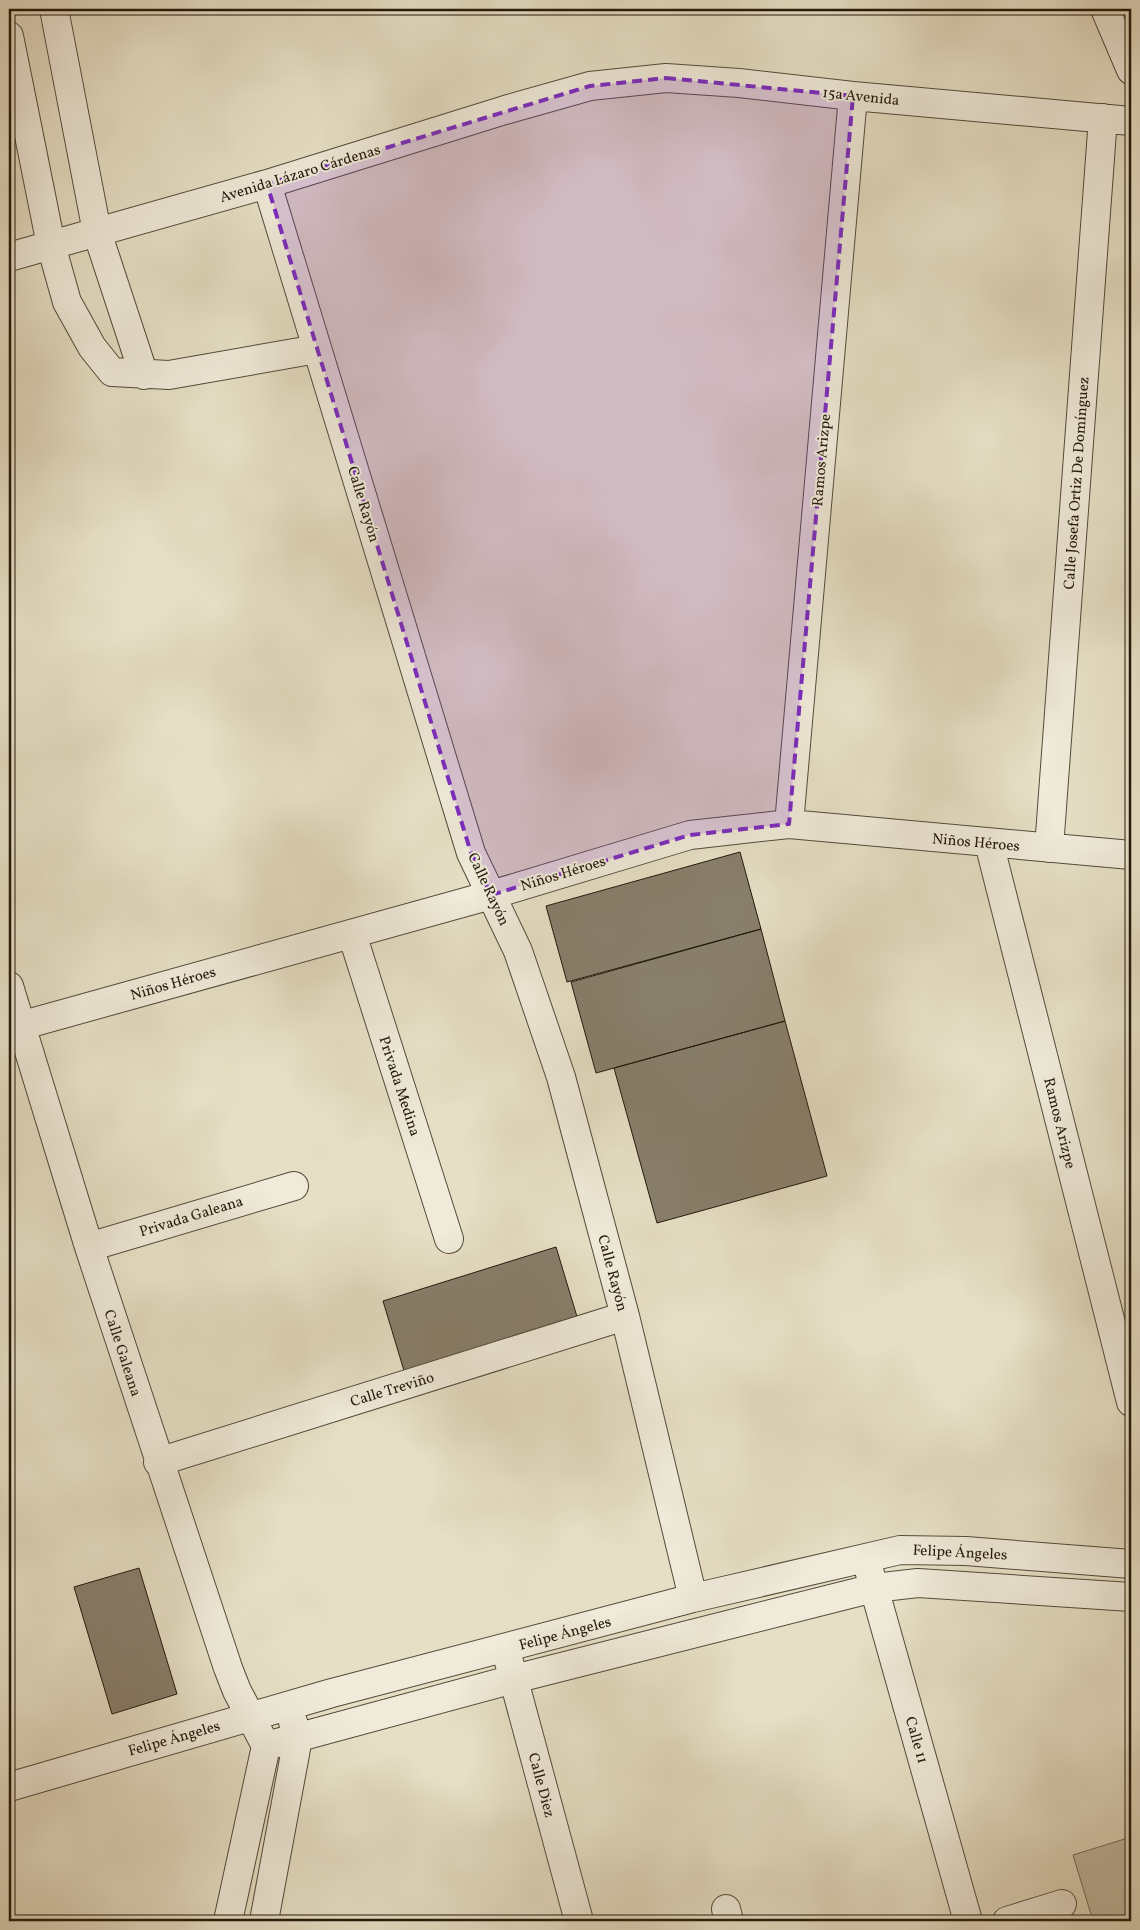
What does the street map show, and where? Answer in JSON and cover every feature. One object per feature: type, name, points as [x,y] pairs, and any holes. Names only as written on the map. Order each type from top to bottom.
[{"type":"street","points":[[54,9],[98,232],[144,375]]},
{"type":"street","points":[[1104,9],[1131,70]]},
{"type":"street","points":[[9,36],[51,245],[67,302],[92,347],[112,372],[169,375],[317,349]]},
{"type":"street","name":"15a Avenida","points":[[590,86],[666,78],[739,83],[853,96],[1131,121]]},
{"type":"street","name":"Avenida Lázaro Cárdenas","points":[[9,257],[266,184],[505,110],[590,86]]},
{"type":"street","name":"Ramos Arizpe","points":[[789,824],[853,96]]},
{"type":"street","name":"Calle Josefa Ortiz De Domínguez","points":[[1049,848],[1103,118]]},
{"type":"street","name":"Calle Rayón","points":[[266,184],[471,853],[518,951],[561,1077],[625,1316],[693,1598]]},
{"type":"street","name":"Niños Héroes","points":[[15,1027],[491,895],[690,835],[789,824],[1131,855]]},
{"type":"street","name":"Ramos Arizpe","points":[[990,843],[1131,1402]]},
{"type":"street","name":"Privada Medina","points":[[352,934],[449,1239]]},
{"type":"street","name":"Calle Galeana","points":[[9,986],[15,1027],[158,1462],[228,1668],[266,1746]]},
{"type":"street","name":"Privada Galeana","points":[[88,1247],[294,1186]]},
{"type":"street","name":"Calle Treviño","points":[[158,1462],[625,1316]]},
{"type":"street","name":"Felipe Ángeles","points":[[9,1787],[250,1716],[693,1598],[900,1550],[927,1549],[1131,1564]]},
{"type":"street","name":"Calle 11","points":[[866,1559],[968,1921]]},
{"type":"street","name":"Felipe Ángeles","points":[[266,1746],[514,1679],[874,1588],[918,1583],[1131,1597]]},
{"type":"street","name":"Calle Diez","points":[[505,1649],[579,1921]]},
{"type":"street","points":[[264,1921],[298,1738],[289,1706]]},
{"type":"street","points":[[228,1921],[266,1746]]},
{"type":"street","points":[[1007,1921],[1062,1904]]},
{"type":"highlighted area","points":[[666,78],[853,96],[789,824],[690,835],[491,895],[471,853],[267,184],[590,86]]},
{"type":"shaded area","points":[[1131,1837],[1131,1921],[1093,1921],[1073,1855]]},
{"type":"building","points":[[740,852],[761,929],[567,982],[546,906]]},
{"type":"building","points":[[761,929],[785,1021],[596,1073],[571,982]]},
{"type":"building","points":[[785,1021],[827,1176],[657,1223],[614,1068]]},
{"type":"building","points":[[556,1247],[578,1320],[405,1374],[383,1301]]},
{"type":"building","points":[[139,1568],[177,1694],[112,1714],[74,1587]]}]
